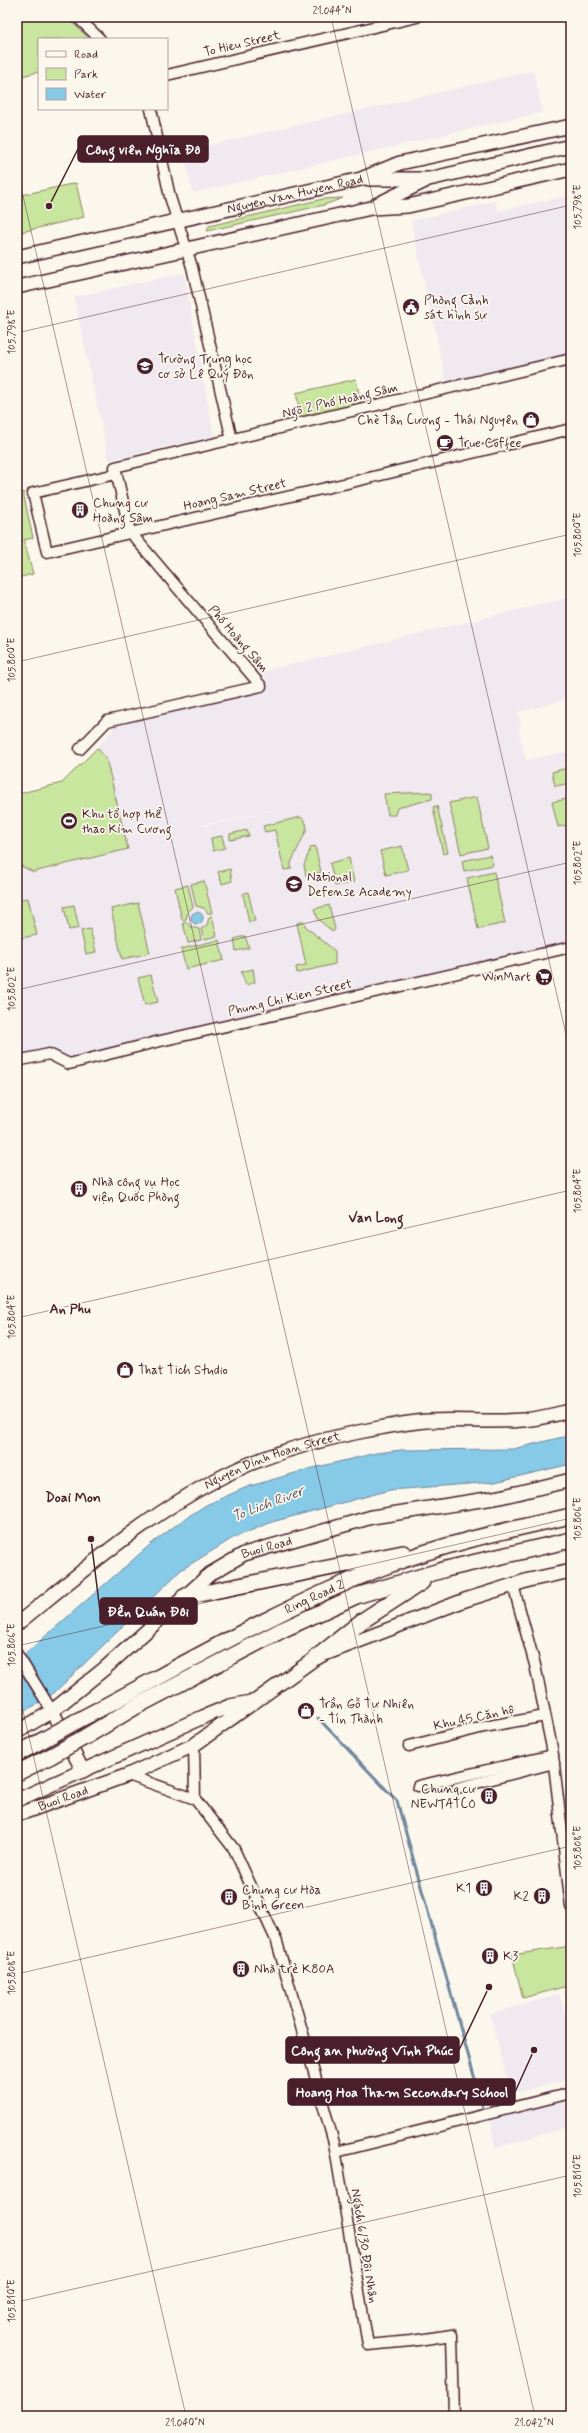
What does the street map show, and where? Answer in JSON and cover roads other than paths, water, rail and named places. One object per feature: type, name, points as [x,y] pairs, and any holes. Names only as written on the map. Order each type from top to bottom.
[{"type":"highway","name":"Ring Road 2","points":[[17,1754],[312,1598],[382,1568],[457,1542],[571,1516]]},
{"type":"highway","name":"Ring Road 2","points":[[17,1773],[52,1756],[135,1708],[289,1627],[356,1596],[446,1569],[571,1540]]},
{"type":"highway","points":[[184,1598],[457,1542]]},
{"type":"highway","points":[[317,1657],[388,1602],[446,1569]]},
{"type":"main road","name":"Nguyen Van Huyen Road","points":[[17,257],[178,219],[361,179],[400,163],[571,126]]},
{"type":"main road","points":[[361,179],[428,179],[571,146]]},
{"type":"main road","points":[[17,287],[371,208],[408,206],[571,169]]},
{"type":"main road","points":[[371,208],[428,179]]},
{"type":"main road","name":"Nguyen Dinh Hoan Street","points":[[17,1624],[94,1561],[150,1522],[197,1491],[264,1458],[300,1446],[379,1428],[427,1421],[525,1420],[571,1411]]},
{"type":"main road","name":"Buoi Road","points":[[17,1732],[52,1711],[210,1574],[244,1554],[372,1517],[500,1497],[571,1480]]},
{"type":"main road","name":"Buoi Road","points":[[17,1815],[128,1775],[194,1745],[317,1657],[437,1610],[513,1585],[571,1571]]},
{"type":"main road","name":"Buoi Road","points":[[17,1800],[223,1709],[256,1701]]},
{"type":"main road","points":[[52,1711],[83,1770]]},
{"type":"street","points":[[77,17],[99,38]]},
{"type":"street","name":"To Hieu Street","points":[[168,75],[417,17]]},
{"type":"street","points":[[151,110],[170,197],[188,248],[232,440]]},
{"type":"street","name":"Ngõ 2 Phố Hoàng Sâm","points":[[115,470],[232,440],[571,359]]},
{"type":"street","name":"Hoang Sam Street","points":[[115,470],[33,493],[47,552],[352,482],[571,428]]},
{"type":"street","points":[[115,470],[130,532]]},
{"type":"street","name":"Phố Hoàng Sâm","points":[[80,749],[107,721],[261,686],[130,532]]},
{"type":"street","name":"Phung Chi Kien Street","points":[[17,1061],[49,1054],[69,1064],[571,947]]},
{"type":"street","points":[[513,1585],[535,1665],[553,1759],[571,1908]]},
{"type":"street","points":[[18,1656],[52,1711]]},
{"type":"street","name":"Khu 45 Căn hộ","points":[[409,1746],[484,1727],[545,1716]]},
{"type":"street","points":[[128,1775],[195,1800],[194,1745]]},
{"type":"street","points":[[418,1786],[553,1759]]},
{"type":"street","points":[[457,1788],[553,1759]]},
{"type":"street","name":"Ngách 6/30 Đội Nhân","points":[[195,1800],[234,1849],[277,1942],[336,2152],[368,2345],[411,2341],[452,2334],[454,2416]]},
{"type":"street","points":[[336,2152],[571,2093]]},
{"type":"water","points":[[199,912],[202,913],[202,923],[195,924],[192,923],[191,916],[192,913]]},
{"type":"water","name":"To Lich River","points":[[571,1435],[571,1464],[495,1482],[390,1490],[272,1522],[233,1538],[181,1570],[55,1692],[40,1703],[17,1714],[17,1661],[151,1544],[206,1505],[247,1487],[309,1469],[376,1453],[401,1450],[513,1449]]},
{"type":"waterway","points":[[318,1718],[397,1801],[483,2108]]},
{"type":"place","name":"Công viên Nghĩa Đô","points":[[49,206]]},
{"type":"place","name":"Phòng Cảnh sát hình sự","points":[[411,307]]},
{"type":"place","name":"Trường Trung học cơ sở Lê Quý Đôn","points":[[145,366]]},
{"type":"place","name":"Chè Tân Cương - Thái Nguyên","points":[[531,420]]},
{"type":"place","name":"True Coffee","points":[[445,443]]},
{"type":"place","name":"Chung cư Hoàng Sâm","points":[[80,510]]},
{"type":"place","name":"Khu tổ hợp thể thao Kim Cương","points":[[69,821]]},
{"type":"place","name":"National Defense Academy","points":[[294,884]]},
{"type":"place","name":"WinMart","points":[[544,977]]},
{"type":"place","name":"Nhà công vụ Học viện Quốc Phòng","points":[[79,1189]]},
{"type":"place","name":"That Tich Studio","points":[[125,1370]]},
{"type":"place","name":"Đền Quán Đôi","points":[[91,1539]]},
{"type":"place","name":"Trần Gỗ Tự Nhiên - Tín Thành","points":[[306,1711]]},
{"type":"place","name":"Chung cư NEWTATCO","points":[[489,1796]]},
{"type":"place","name":"K1","points":[[484,1888]]},
{"type":"place","name":"K2","points":[[542,1896]]},
{"type":"place","name":"Chung cư Hòa Bình Green","points":[[229,1897]]},
{"type":"place","name":"K3","points":[[490,1956]]},
{"type":"place","name":"Nhà trẻ K80A","points":[[241,1969]]},
{"type":"place","name":"Công an phường Vĩnh Phúc","points":[[489,1987]]},
{"type":"place","name":"Hoang Hoa Tham Secondary School","points":[[534,2050]]},
{"type":"district","name":"Van Long","points":[[376,1218]]},
{"type":"district","name":"An Phu","points":[[70,1309]]},
{"type":"district","name":"Doai Mon","points":[[73,1498]]}]
